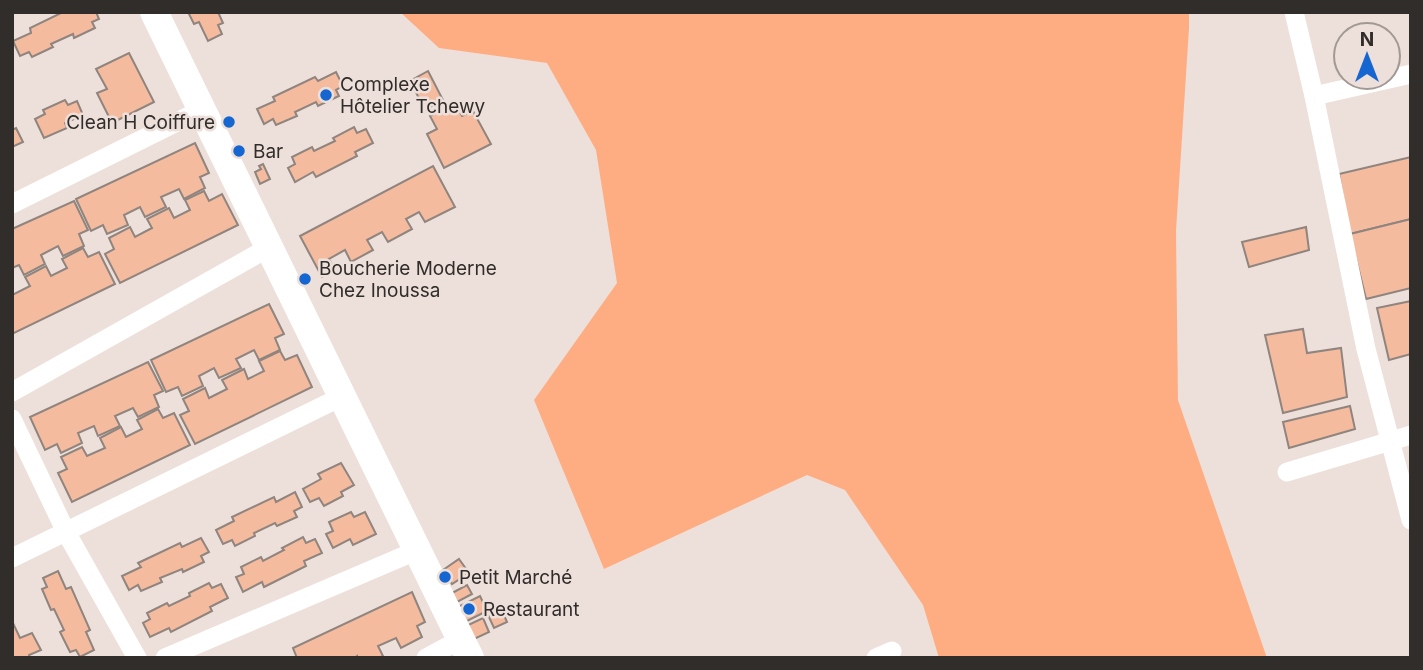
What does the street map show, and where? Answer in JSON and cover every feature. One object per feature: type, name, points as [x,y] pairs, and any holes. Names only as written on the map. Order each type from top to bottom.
[{"type":"street","points":[[154,12],[466,648],[426,658]]},
{"type":"street","points":[[1294,12],[1366,349],[1411,520]]},
{"type":"street","points":[[1314,96],[1411,74]]},
{"type":"street","points":[[12,204],[201,110]]},
{"type":"street","points":[[12,392],[268,248]]},
{"type":"street","points":[[12,558],[341,397]]},
{"type":"street","points":[[12,419],[66,532],[137,658]]},
{"type":"street","points":[[1287,472],[1411,435]]},
{"type":"street","points":[[164,658],[418,550]]},
{"type":"shaded area","points":[[400,12],[1189,12],[1176,231],[1178,400],[1267,658],[939,658],[923,605],[845,490],[807,475],[604,569],[534,400],[617,283],[596,150],[547,63],[439,48]]},
{"type":"building","points":[[63,12],[96,12],[99,19],[92,22],[95,28],[74,38],[73,34],[32,57],[29,52],[20,56],[13,41],[31,33],[30,28]]},
{"type":"building","points":[[188,12],[218,12],[223,23],[218,25],[222,34],[208,41],[199,22],[194,24]]},
{"type":"building","points":[[129,53],[154,102],[112,123],[97,93],[107,89],[96,69]]},
{"type":"building","points":[[428,71],[443,100],[425,110],[410,81]]},
{"type":"building","points":[[336,72],[343,86],[336,90],[339,96],[318,106],[316,102],[295,112],[297,116],[276,125],[273,119],[264,124],[257,109],[275,101],[273,97],[315,77],[318,81]]},
{"type":"building","points":[[65,100],[68,105],[77,101],[83,115],[65,123],[67,128],[44,138],[35,119],[45,114],[43,110]]},
{"type":"building","points":[[455,103],[462,116],[473,111],[491,144],[444,168],[427,134],[437,129],[430,116]]},
{"type":"building","points":[[354,127],[357,133],[366,129],[373,143],[355,152],[357,156],[316,177],[313,172],[295,182],[288,168],[295,164],[292,157],[312,147],[314,151],[335,141],[333,138]]},
{"type":"building","points":[[16,128],[23,142],[12,147],[12,130]]},
{"type":"building","points":[[195,143],[209,173],[200,177],[205,188],[184,199],[179,189],[161,197],[166,207],[145,217],[140,207],[124,215],[128,225],[107,234],[103,225],[91,231],[76,199]]},
{"type":"building","points":[[1411,157],[1411,219],[1350,234],[1339,174]]},
{"type":"building","points":[[263,164],[270,179],[260,184],[255,172],[261,169],[259,166]]},
{"type":"building","points":[[433,166],[455,207],[425,222],[419,212],[406,219],[412,229],[388,242],[382,232],[367,240],[373,250],[351,262],[345,250],[329,259],[335,270],[322,277],[300,236]]},
{"type":"building","points":[[204,191],[209,201],[222,194],[238,225],[120,283],[105,254],[114,249],[109,238],[130,227],[135,237],[152,228],[147,219],[169,208],[174,218],[190,210],[185,200]]},
{"type":"building","points":[[74,201],[88,230],[79,234],[84,246],[63,256],[58,246],[41,255],[45,264],[24,275],[19,265],[12,268],[12,229]]},
{"type":"building","points":[[1411,219],[1411,288],[1366,299],[1350,234]]},
{"type":"building","points":[[1306,227],[1309,250],[1249,267],[1242,242]]},
{"type":"building","points":[[83,248],[88,257],[99,252],[115,284],[12,334],[12,295],[30,286],[25,277],[46,266],[51,276],[67,268],[62,259]]},
{"type":"building","points":[[1411,301],[1411,354],[1389,360],[1377,308]]},
{"type":"building","points":[[269,304],[284,334],[275,338],[280,350],[259,360],[254,350],[236,359],[241,368],[219,378],[214,368],[199,376],[203,386],[182,396],[178,387],[166,392],[151,360]]},
{"type":"building","points":[[1303,329],[1307,353],[1341,348],[1347,397],[1283,413],[1265,335]]},
{"type":"building","points":[[280,351],[285,360],[297,355],[312,387],[195,444],[180,415],[189,411],[183,399],[205,388],[209,398],[227,389],[222,380],[244,369],[248,379],[264,371],[259,361]]},
{"type":"building","points":[[148,362],[163,391],[154,395],[159,407],[138,417],[133,408],[115,416],[120,426],[98,436],[94,426],[78,433],[82,443],[61,453],[57,444],[45,450],[30,417]]},
{"type":"building","points":[[1350,406],[1355,429],[1289,448],[1283,422]]},
{"type":"building","points":[[158,409],[163,418],[174,413],[190,445],[72,502],[58,473],[67,469],[61,457],[82,447],[87,456],[105,448],[100,438],[121,427],[126,437],[142,429],[137,420]]},
{"type":"building","points":[[341,463],[354,485],[341,492],[343,496],[324,506],[319,498],[310,502],[303,489],[321,479],[318,474]]},
{"type":"building","points":[[295,492],[302,507],[294,511],[297,517],[277,526],[275,523],[235,546],[232,540],[223,544],[216,530],[234,521],[232,517],[274,497],[276,502]]},
{"type":"building","points":[[351,512],[354,517],[365,512],[376,534],[353,545],[350,539],[333,548],[326,534],[333,531],[329,522]]},
{"type":"building","points":[[303,537],[306,543],[315,539],[322,553],[304,561],[306,566],[264,587],[262,582],[243,592],[236,577],[244,574],[241,567],[261,557],[263,561]]},
{"type":"building","points":[[201,538],[209,552],[201,556],[204,562],[183,572],[182,569],[160,578],[162,582],[141,591],[138,585],[129,590],[122,576],[141,567],[138,563],[180,543],[182,547]]},
{"type":"building","points":[[459,559],[469,573],[452,584],[443,570]]},
{"type":"building","points":[[58,571],[66,589],[71,587],[90,630],[86,632],[94,650],[80,657],[76,650],[70,652],[60,632],[64,630],[42,589],[47,587],[43,578]]},
{"type":"building","points":[[209,583],[212,588],[221,584],[228,598],[210,607],[212,611],[171,632],[169,628],[150,637],[143,623],[150,619],[147,613],[190,596],[189,593]]},
{"type":"building","points":[[467,585],[472,594],[457,602],[452,593]]},
{"type":"building","points":[[412,592],[425,622],[417,626],[422,637],[401,648],[396,638],[378,646],[383,656],[379,658],[297,658],[293,648]]},
{"type":"building","points":[[480,596],[487,611],[465,622],[458,607]]},
{"type":"building","points":[[501,608],[507,622],[494,628],[488,615]]},
{"type":"building","points":[[483,618],[489,632],[472,640],[466,626]]},
{"type":"building","points":[[12,621],[20,638],[32,633],[41,650],[29,655],[30,658],[12,658]]},
{"type":"place","name":"Complexe Hôtelier Tchewy","points":[[326,95]]},
{"type":"place","name":"Clean H Coiffure","points":[[229,122]]},
{"type":"place","name":"Bar","points":[[239,151]]},
{"type":"place","name":"Boucherie Moderne Chez Inoussa","points":[[305,279]]},
{"type":"place","name":"Petit Marché","points":[[445,577]]},
{"type":"place","name":"Restaurant","points":[[469,609]]}]
